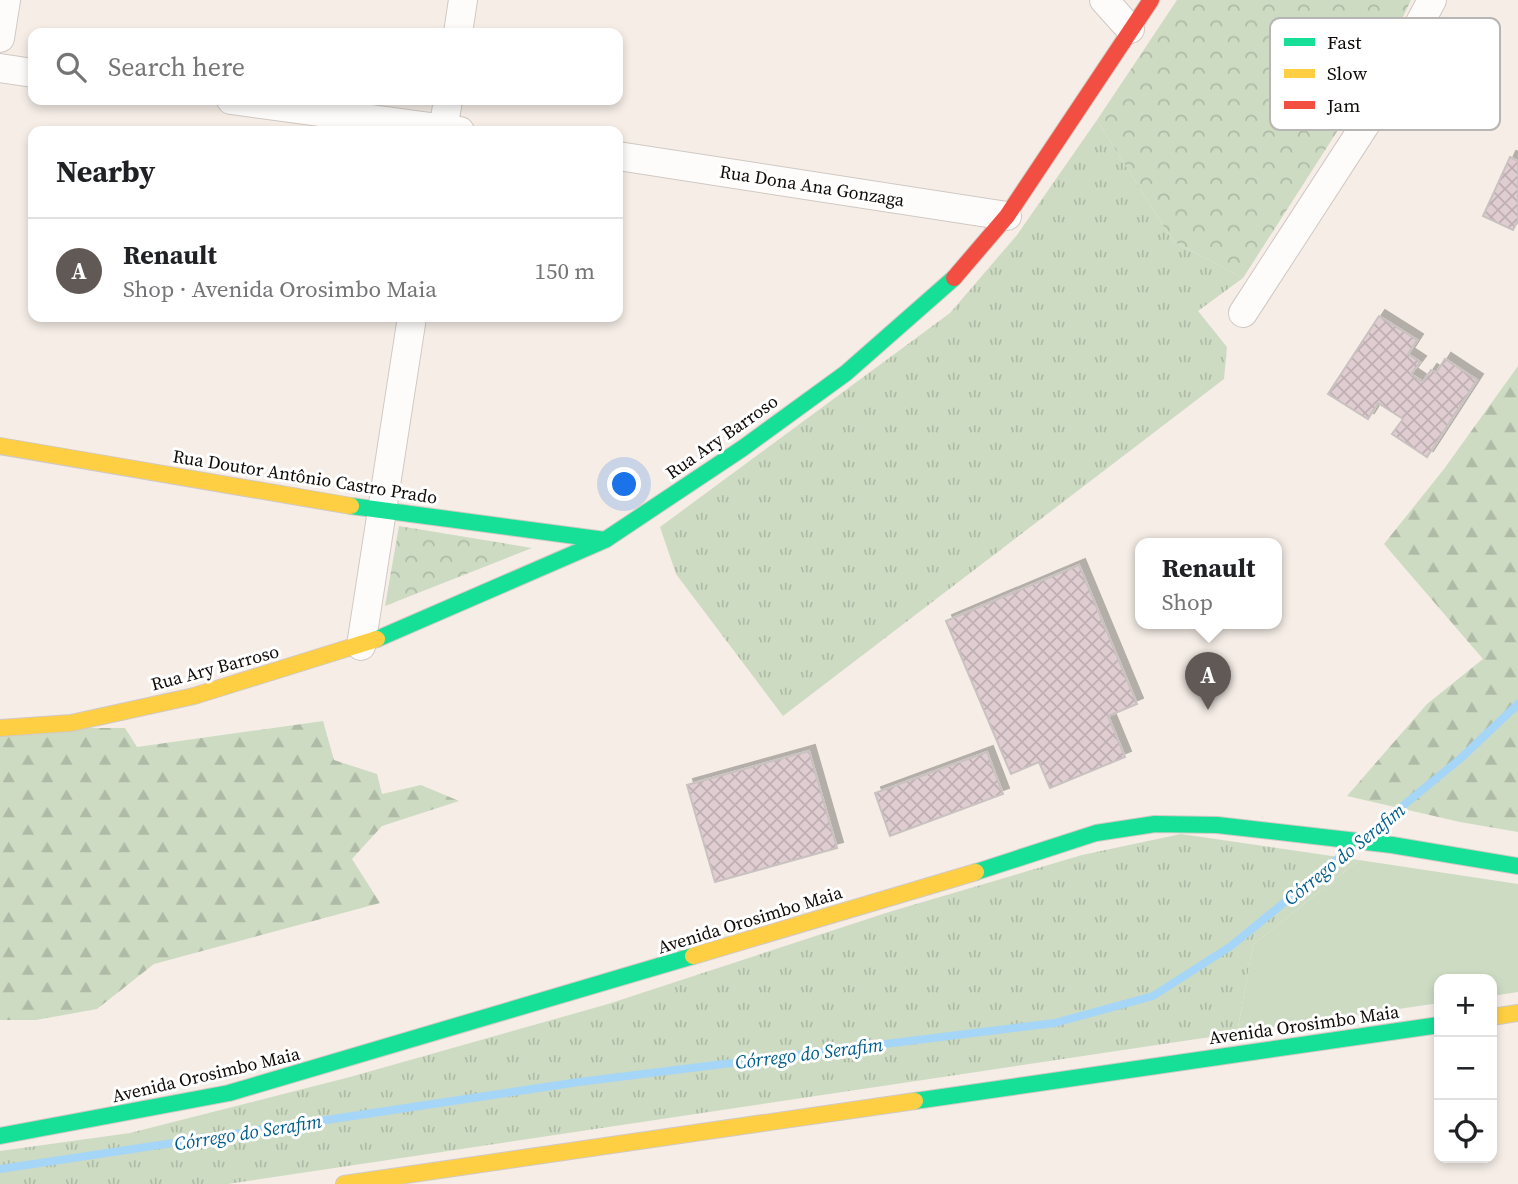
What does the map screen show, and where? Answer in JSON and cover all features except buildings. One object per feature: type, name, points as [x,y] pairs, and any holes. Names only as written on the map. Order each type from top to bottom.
[{"type":"main road","name":"Rua Ary Barroso","points":[[0,728],[71,723],[194,696],[361,646],[605,540],[743,448],[846,373],[949,283],[1007,216],[1151,0]]},
{"type":"main road","name":"Rua Doutor Antônio Castro Prado","points":[[0,446],[380,511],[605,540]]},
{"type":"main road","name":"Avenida Orosimbo Maia","points":[[0,1136],[64,1126],[242,1089],[914,891],[1096,833],[1155,824],[1217,825],[1392,845],[1518,866]]},
{"type":"main road","points":[[1497,1016],[1518,1013]]},
{"type":"main road","name":"Avenida Orosimbo Maia","points":[[344,1184],[1434,1026]]},
{"type":"street","points":[[0,38],[6,0]]},
{"type":"street","points":[[459,28],[463,0]]},
{"type":"street","points":[[1104,0],[1130,29]]},
{"type":"street","points":[[1422,18],[1432,0]]},
{"type":"street","points":[[0,68],[28,72]]},
{"type":"street","points":[[267,105],[420,126]]},
{"type":"street","points":[[448,105],[449,126]]},
{"type":"street","points":[[1243,313],[1362,130]]},
{"type":"street","name":"Rua Dona Ana Gonzaga","points":[[623,157],[1007,216]]},
{"type":"street","points":[[361,646],[411,322]]},
{"type":"green space","points":[[1177,0],[1411,0],[1402,18],[1270,18],[1270,130],[1338,130],[1243,278],[1173,241],[1097,120]]},
{"type":"green space","points":[[1097,120],[1173,241],[1243,278],[1198,311],[1227,347],[1224,379],[783,716],[676,574],[660,527],[950,313],[1017,235]]},
{"type":"green space","points":[[1518,366],[1518,832],[1460,822],[1347,796],[1427,704],[1483,659],[1384,544],[1444,469]]},
{"type":"green space","points":[[399,526],[532,548],[385,606]]},
{"type":"green space","points":[[323,721],[334,760],[377,774],[382,794],[421,785],[459,801],[382,826],[352,859],[380,903],[154,964],[97,1009],[36,1020],[0,1020],[0,728],[125,728],[137,747]]},
{"type":"green space","points":[[1181,834],[1359,860],[1253,945],[1237,1033],[228,1184],[0,1184],[0,1151],[130,1133],[350,1077],[608,1004],[889,912],[1082,855]]},
{"type":"green space","points":[[1359,860],[1518,884],[1518,992],[1497,995],[1497,974],[1434,974],[1434,1004],[1237,1033],[1253,945]]},
{"type":"waterway","name":"Córrego do Serafim","points":[[1372,831],[1460,759],[1518,704]]},
{"type":"waterway","name":"Córrego do Serafim","points":[[0,1169],[579,1082],[1055,1023],[1153,996],[1231,946],[1346,852]]},
{"type":"traffic: fast","points":[[377,639],[605,540],[743,448],[846,373],[954,278]]},
{"type":"traffic: fast","points":[[351,506],[605,540]]},
{"type":"traffic: fast","points":[[976,872],[1096,833],[1155,824],[1217,825],[1392,845],[1518,866]]},
{"type":"traffic: fast","points":[[0,1136],[229,1093],[693,956]]},
{"type":"traffic: fast","points":[[915,1101],[1434,1026]]},
{"type":"traffic: slow","points":[[0,446],[351,506]]},
{"type":"traffic: slow","points":[[0,728],[71,723],[194,696],[377,639]]},
{"type":"traffic: slow","points":[[693,956],[976,872]]},
{"type":"traffic: slow","points":[[1497,1016],[1518,1013]]},
{"type":"traffic: slow","points":[[344,1184],[915,1101]]},
{"type":"traffic: jam","points":[[954,278],[1007,216],[1151,0]]},
{"type":"place","name":"Renault","points":[[1208,710]]}]
